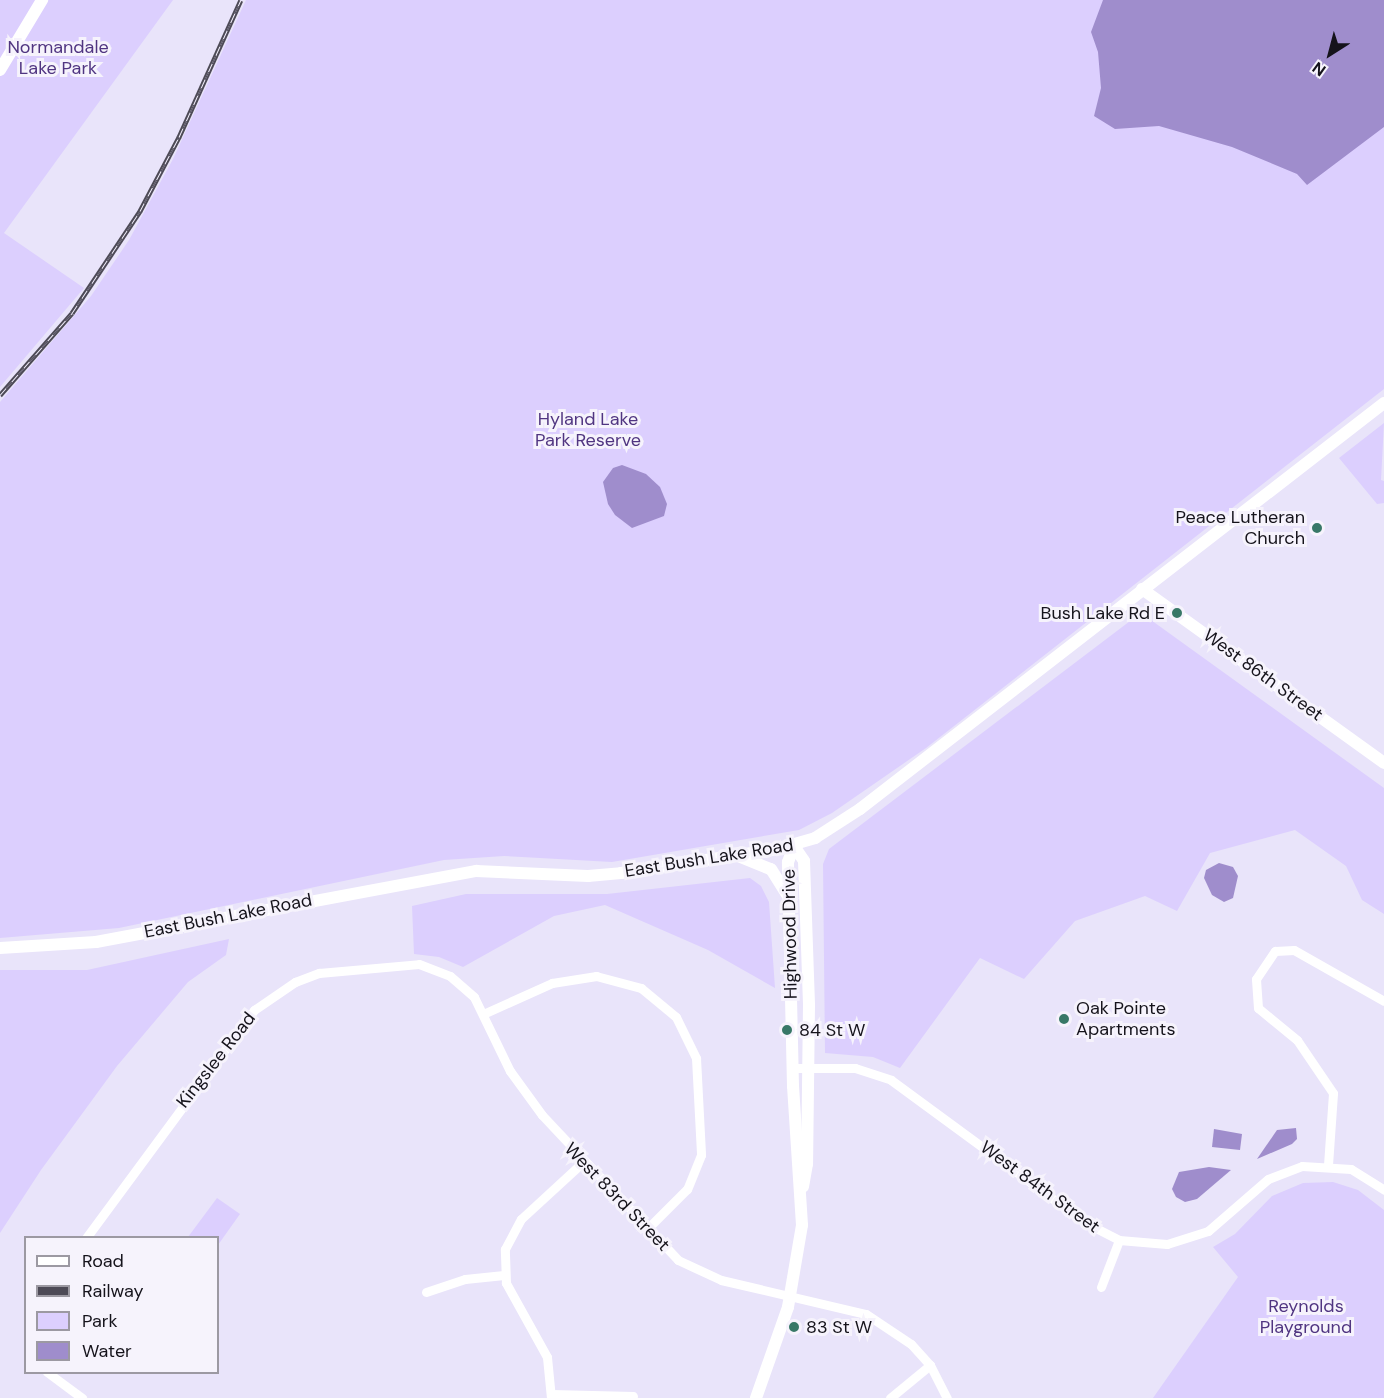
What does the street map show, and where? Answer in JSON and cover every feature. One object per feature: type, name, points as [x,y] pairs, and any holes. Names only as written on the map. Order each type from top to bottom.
[{"type":"street","points":[[0,70],[42,0]]},
{"type":"street","name":"East Bush Lake Road","points":[[0,948],[96,942],[476,871],[588,876],[794,846],[815,838],[860,809],[1384,403]]},
{"type":"street","name":"West 86th Street","points":[[1142,589],[1384,762]]},
{"type":"street","name":"Highwood Drive","points":[[794,846],[788,862],[796,1164],[802,1191]]},
{"type":"street","name":"Highwood Drive","points":[[756,1398],[790,1296],[802,1225],[802,1191],[807,1164],[809,1068],[804,861],[794,846]]},
{"type":"street","points":[[734,854],[771,869],[789,902]]},
{"type":"street","points":[[1328,1165],[1333,1093],[1297,1040],[1258,1008],[1256,979],[1275,951],[1294,950],[1384,1001]]},
{"type":"street","name":"Kingslee Road","points":[[87,1236],[237,1029],[273,994],[319,973],[403,963],[436,969]]},
{"type":"street","name":"West 83rd Street","points":[[436,969],[464,985],[483,1014],[510,1071],[583,1162],[646,1230],[678,1260],[698,1272],[866,1314],[910,1344],[930,1365],[947,1398]]},
{"type":"street","points":[[483,1014],[552,983],[596,976],[641,988],[676,1017],[696,1058],[701,1155],[687,1189],[646,1230]]},
{"type":"street","name":"West 84th Street","points":[[793,1068],[855,1068],[891,1080],[1084,1222],[1119,1240],[1145,1245],[1188,1239],[1227,1219],[1268,1179],[1302,1166],[1328,1165],[1351,1169],[1384,1190]]},
{"type":"street","points":[[583,1162],[511,1234],[505,1249],[504,1275],[547,1357],[551,1396],[633,1396]]},
{"type":"street","points":[[1101,1287],[1119,1240]]},
{"type":"street","points":[[426,1292],[465,1279],[504,1275]]},
{"type":"street","points":[[890,1398],[930,1365]]},
{"type":"street","points":[[50,1374],[82,1398]]},
{"type":"green space","name":"Normandale Lake Park","points":[[0,0],[173,0],[4,233],[84,288],[0,387]]},
{"type":"green space","name":"Hyland Lake Park Reserve","points":[[246,0],[1384,0],[1384,389],[926,748],[832,813],[799,830],[612,862],[504,856],[444,860],[119,928],[0,938],[0,402],[91,296],[129,240],[173,159]]},
{"type":"green space","points":[[1384,423],[1381,480],[1384,481],[1384,503],[1377,504],[1339,458]]},
{"type":"green space","points":[[1138,615],[1144,615],[1384,788],[1384,914],[1362,900],[1346,866],[1295,830],[1210,853],[1177,911],[1145,896],[1075,921],[1024,979],[980,958],[900,1068],[873,1057],[825,1053],[823,864],[829,849]]},
{"type":"green space","points":[[750,878],[761,886],[769,902],[775,988],[708,950],[605,905],[554,916],[463,967],[439,957],[414,954],[412,906],[466,894],[607,894]]},
{"type":"green space","points":[[229,939],[226,955],[188,982],[117,1066],[41,1170],[0,1233],[0,970],[87,970]]},
{"type":"green space","name":"Reynolds Playground","points":[[1333,1182],[1358,1190],[1384,1210],[1384,1398],[1153,1398],[1238,1277],[1213,1247],[1235,1234],[1272,1196],[1303,1183]]},
{"type":"green space","points":[[217,1198],[240,1214],[219,1244],[219,1236],[189,1236]]},
{"type":"water","points":[[1103,0],[1384,0],[1384,127],[1307,185],[1297,174],[1232,147],[1159,126],[1115,129],[1094,116],[1101,88],[1098,52],[1091,32]]},
{"type":"water","points":[[622,465],[646,474],[660,487],[667,504],[664,516],[632,528],[615,515],[608,504],[603,482],[613,468]]},
{"type":"water","points":[[1219,863],[1233,867],[1238,876],[1233,898],[1224,902],[1212,895],[1204,878],[1206,870]]},
{"type":"water","points":[[1296,1128],[1297,1139],[1292,1144],[1257,1159],[1277,1130]]},
{"type":"water","points":[[1214,1129],[1242,1134],[1240,1150],[1212,1147]]},
{"type":"water","points":[[1209,1167],[1231,1170],[1197,1199],[1185,1202],[1176,1197],[1172,1189],[1179,1172]]},
{"type":"railway","points":[[0,395],[72,313],[140,211],[179,137],[241,0]]},
{"type":"place","name":"Peace Lutheran Church","points":[[1317,528]]},
{"type":"place","name":"Bush Lake Rd E","points":[[1177,613]]},
{"type":"place","name":"Oak Pointe Apartments","points":[[1064,1019]]},
{"type":"place","name":"84 St W","points":[[787,1030]]},
{"type":"place","name":"83 St W","points":[[794,1327]]}]
